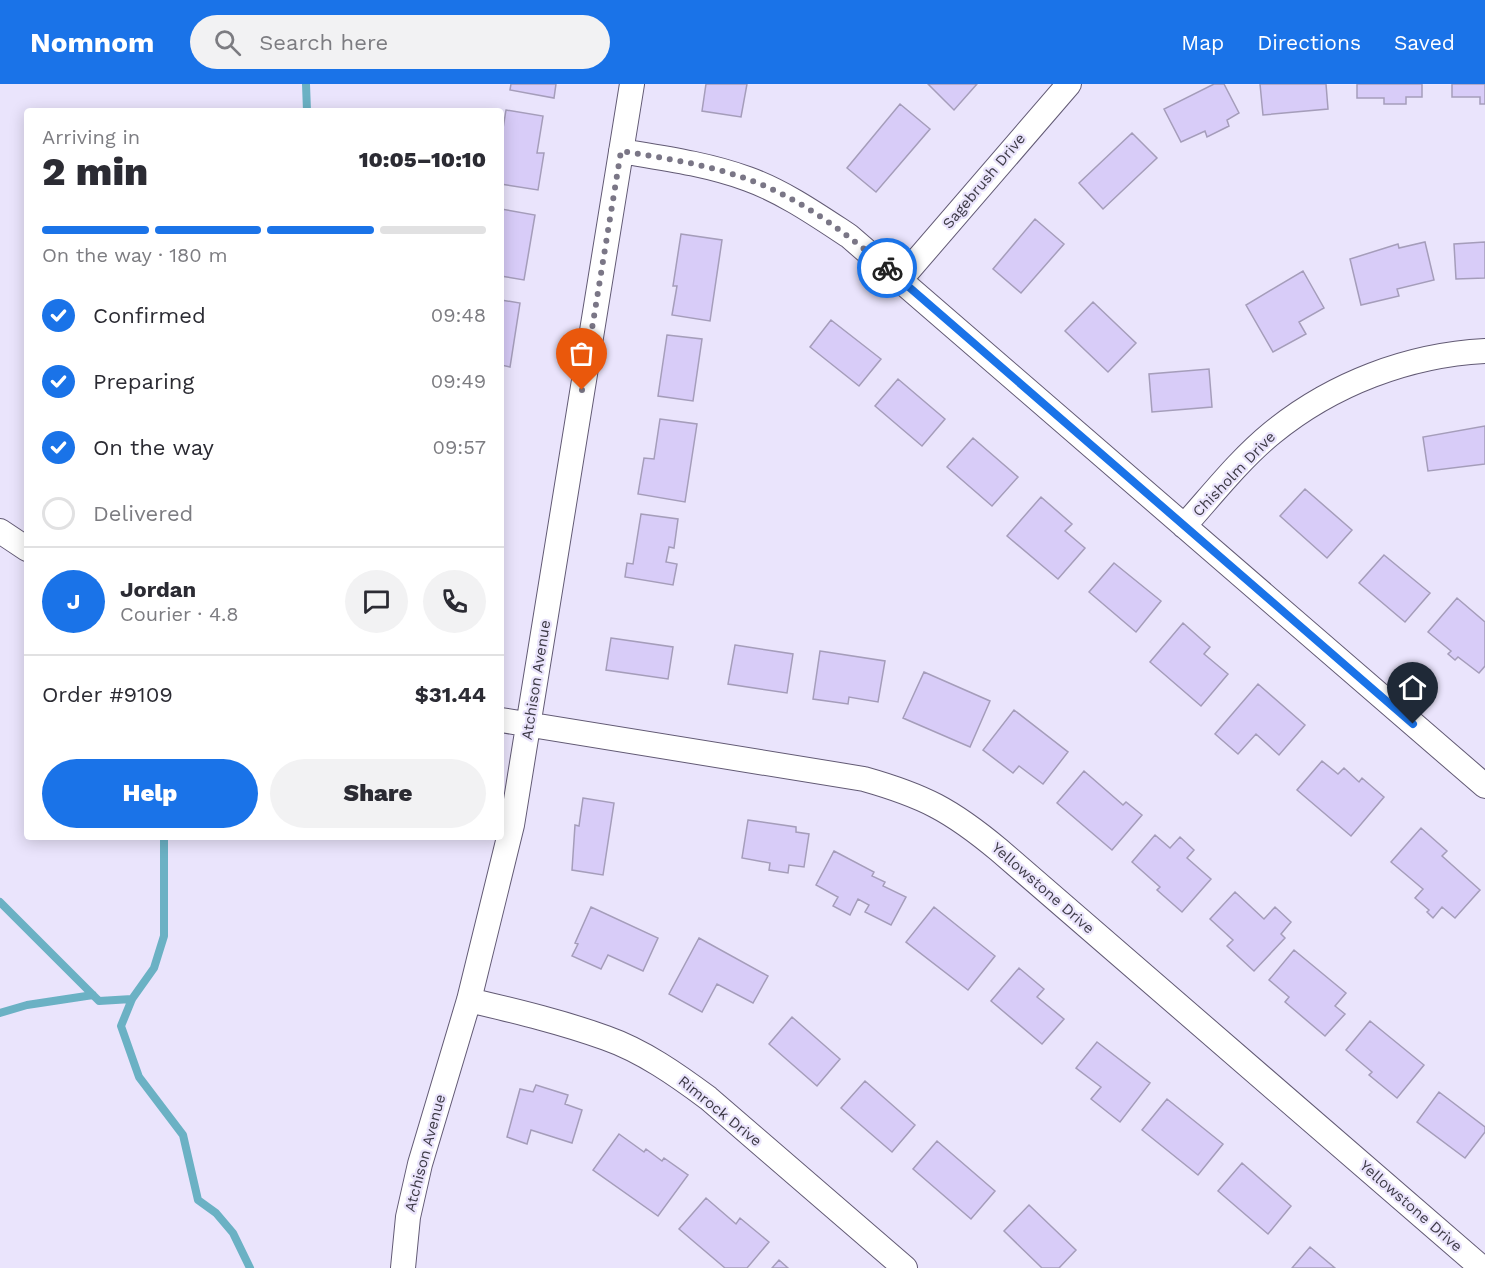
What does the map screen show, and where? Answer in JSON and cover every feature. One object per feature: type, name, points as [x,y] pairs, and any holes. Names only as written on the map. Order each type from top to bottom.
[{"type":"street","name":"Atchison Avenue","points":[[403,1268],[408,1217],[420,1164],[470,1000],[498,893],[529,724],[632,84]]},
{"type":"street","name":"Sagebrush Drive","points":[[900,280],[1069,84]]},
{"type":"street","points":[[621,151],[680,161],[749,179],[813,213],[849,236],[1485,786]]},
{"type":"street","name":"Chisholm Drive","points":[[1184,526],[1271,434],[1305,409],[1385,369],[1426,358],[1485,351]]},
{"type":"street","points":[[0,531],[24,547]]},
{"type":"street","name":"Yellowstone Drive","points":[[504,720],[864,779],[905,791],[938,805],[968,824],[999,850],[1482,1268]]},
{"type":"street","name":"Rimrock Drive","points":[[470,1000],[608,1038],[678,1076],[708,1098],[905,1268]]},
{"type":"building","points":[[511,84],[556,84],[554,98],[510,90]]},
{"type":"building","points":[[706,84],[747,84],[741,117],[702,111]]},
{"type":"building","points":[[928,84],[977,84],[954,110]]},
{"type":"building","points":[[1214,84],[1224,84],[1239,113],[1227,120],[1229,126],[1207,137],[1205,131],[1181,142],[1164,109]]},
{"type":"building","points":[[1260,84],[1326,84],[1328,109],[1263,115]]},
{"type":"building","points":[[1357,84],[1422,84],[1422,97],[1406,97],[1406,104],[1384,104],[1384,98],[1357,98]]},
{"type":"building","points":[[1452,84],[1485,84],[1485,104],[1480,104],[1480,97],[1452,97]]},
{"type":"building","points":[[900,104],[930,129],[876,192],[847,168]]},
{"type":"building","points":[[506,110],[543,116],[537,153],[544,153],[538,190],[504,184]]},
{"type":"building","points":[[1132,133],[1157,158],[1103,209],[1079,183]]},
{"type":"building","points":[[504,210],[535,215],[524,280],[504,277]]},
{"type":"building","points":[[1035,219],[1064,244],[1021,293],[993,269]]},
{"type":"building","points":[[681,234],[722,240],[710,321],[672,315],[677,286],[673,286]]},
{"type":"building","points":[[1425,242],[1434,280],[1397,289],[1399,296],[1361,305],[1350,259],[1398,244],[1399,248]]},
{"type":"building","points":[[1485,242],[1485,278],[1456,279],[1454,244]]},
{"type":"building","points":[[1303,271],[1324,308],[1299,322],[1306,334],[1273,352],[1246,305]]},
{"type":"building","points":[[504,300],[520,303],[510,367],[504,366]]},
{"type":"building","points":[[1093,302],[1136,343],[1108,372],[1065,331]]},
{"type":"building","points":[[831,320],[881,359],[859,386],[810,347]]},
{"type":"building","points":[[667,335],[702,339],[693,401],[658,396]]},
{"type":"building","points":[[1209,369],[1212,407],[1152,412],[1149,374]]},
{"type":"building","points":[[898,379],[945,419],[922,446],[875,406]]},
{"type":"building","points":[[660,419],[697,424],[685,502],[638,494],[644,458],[654,459]]},
{"type":"building","points":[[1485,426],[1485,464],[1428,471],[1423,437]]},
{"type":"building","points":[[973,438],[1018,477],[992,506],[947,467]]},
{"type":"building","points":[[1305,489],[1352,530],[1327,558],[1280,516]]},
{"type":"building","points":[[1041,497],[1072,524],[1065,531],[1085,548],[1058,579],[1007,536]]},
{"type":"building","points":[[641,514],[678,519],[674,548],[669,547],[666,562],[677,564],[673,585],[625,577],[627,563],[633,564]]},
{"type":"building","points":[[1384,555],[1430,593],[1405,622],[1359,583]]},
{"type":"building","points":[[1114,563],[1161,601],[1136,632],[1089,592]]},
{"type":"building","points":[[1457,598],[1485,622],[1485,666],[1479,673],[1458,657],[1455,660],[1448,654],[1451,651],[1428,632]]},
{"type":"building","points":[[1183,623],[1210,647],[1204,654],[1228,674],[1201,706],[1150,662]]},
{"type":"building","points":[[611,638],[673,647],[668,679],[606,670]]},
{"type":"building","points":[[735,645],[793,654],[787,693],[728,684]]},
{"type":"building","points":[[820,651],[885,661],[878,702],[849,697],[848,704],[813,699]]},
{"type":"building","points":[[924,672],[990,701],[970,747],[903,718]]},
{"type":"building","points":[[1258,684],[1305,725],[1279,755],[1256,734],[1238,754],[1215,734]]},
{"type":"building","points":[[1014,710],[1068,752],[1043,784],[1019,766],[1013,773],[983,750]]},
{"type":"building","points":[[1322,761],[1338,774],[1344,768],[1359,782],[1362,778],[1384,797],[1351,836],[1297,790]]},
{"type":"building","points":[[1084,771],[1123,805],[1126,802],[1142,815],[1112,850],[1057,803]]},
{"type":"building","points":[[583,798],[614,803],[603,875],[572,870],[575,825],[579,826]]},
{"type":"building","points":[[748,820],[796,827],[796,832],[809,834],[804,867],[789,865],[788,873],[769,870],[770,863],[742,858]]},
{"type":"building","points":[[1421,828],[1447,851],[1442,856],[1480,890],[1455,918],[1442,907],[1433,918],[1427,912],[1429,910],[1415,898],[1423,889],[1391,862]]},
{"type":"building","points":[[1155,835],[1170,848],[1180,837],[1194,850],[1187,858],[1211,879],[1182,912],[1157,890],[1160,887],[1132,862]]},
{"type":"building","points":[[834,851],[874,872],[872,876],[885,882],[883,886],[906,897],[891,925],[865,912],[869,905],[858,899],[850,915],[833,906],[838,897],[816,885]]},
{"type":"building","points":[[1235,892],[1264,919],[1275,907],[1291,922],[1281,934],[1285,938],[1254,971],[1227,946],[1233,940],[1210,919]]},
{"type":"building","points":[[591,907],[658,938],[643,971],[608,955],[601,969],[572,956],[578,944],[575,943]]},
{"type":"building","points":[[934,907],[995,956],[968,990],[906,942]]},
{"type":"building","points":[[699,938],[768,976],[753,1003],[717,984],[702,1012],[669,994]]},
{"type":"building","points":[[1294,950],[1346,993],[1335,1006],[1345,1014],[1325,1036],[1285,1002],[1289,997],[1269,980]]},
{"type":"building","points":[[1019,968],[1044,989],[1037,997],[1064,1019],[1042,1044],[991,1001]]},
{"type":"building","points":[[792,1017],[840,1059],[817,1086],[769,1044]]},
{"type":"building","points":[[1370,1021],[1424,1065],[1397,1098],[1369,1075],[1372,1072],[1346,1050]]},
{"type":"building","points":[[1097,1042],[1150,1083],[1120,1122],[1091,1099],[1101,1087],[1076,1068]]},
{"type":"building","points":[[865,1081],[915,1125],[892,1152],[841,1108]]},
{"type":"building","points":[[536,1085],[568,1095],[565,1104],[582,1110],[572,1143],[531,1130],[527,1144],[507,1137],[520,1089],[533,1092]]},
{"type":"building","points":[[1439,1092],[1485,1127],[1485,1132],[1465,1158],[1417,1122]]},
{"type":"building","points":[[1167,1099],[1223,1144],[1198,1175],[1142,1130]]},
{"type":"building","points":[[619,1134],[644,1152],[646,1149],[662,1161],[664,1158],[688,1175],[658,1216],[593,1170]]},
{"type":"building","points":[[937,1141],[995,1191],[971,1219],[913,1169]]},
{"type":"building","points":[[1242,1163],[1291,1206],[1268,1234],[1218,1191]]},
{"type":"building","points":[[706,1198],[736,1224],[740,1218],[769,1242],[747,1268],[725,1268],[679,1229]]},
{"type":"building","points":[[1029,1205],[1076,1250],[1059,1268],[1042,1268],[1004,1231]]},
{"type":"building","points":[[1310,1247],[1335,1268],[1292,1268]]},
{"type":"building","points":[[779,1260],[788,1268],[772,1268]]},
{"type":"waterway","points":[[306,84],[307,108]]},
{"type":"waterway","points":[[164,840],[164,936],[154,968],[132,999],[121,1026],[139,1077],[183,1135],[198,1200],[216,1213],[233,1233],[250,1268]]},
{"type":"waterway","points":[[0,902],[99,1001],[132,999]]},
{"type":"waterway","points":[[0,1013],[27,1005],[93,995]]},
{"type":"way so far","points":[[582,390],[621,151],[712,168],[749,179],[813,213],[849,236],[887,268]]},
{"type":"route","points":[[887,268],[1413,724]]}]
